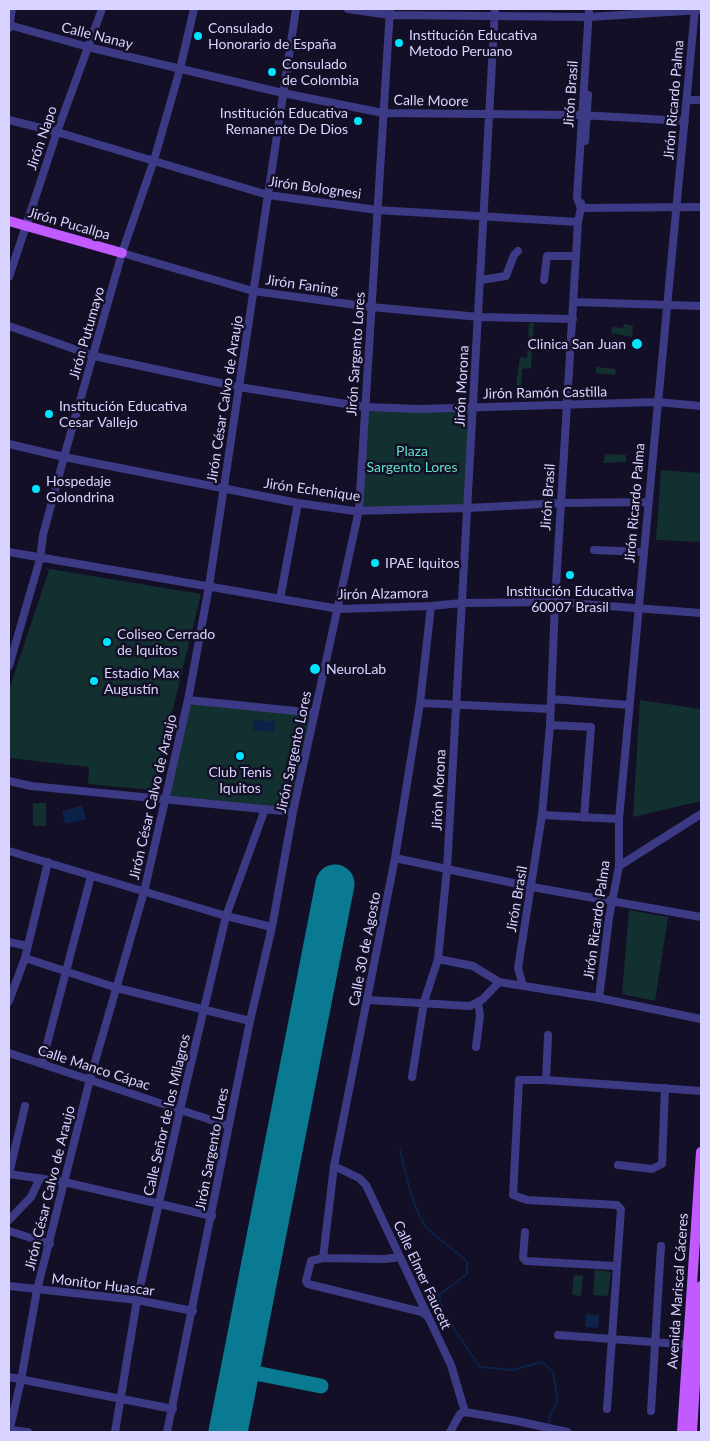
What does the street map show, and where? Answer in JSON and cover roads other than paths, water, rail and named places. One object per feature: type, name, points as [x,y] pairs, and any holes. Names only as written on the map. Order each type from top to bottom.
[{"type":"main road","name":"Jirón Pucallpa","points":[[9,221],[122,253]]},
{"type":"main road","name":"Avenida Mariscal Cáceres","points":[[692,1432],[693,1345],[701,1152]]},
{"type":"main road","name":"Avenida Mariscal Cáceres","points":[[682,1432],[701,1286]]},
{"type":"street","points":[[9,26],[12,9]]},
{"type":"street","name":"Jirón Napo","points":[[9,278],[57,132],[102,9]]},
{"type":"street","name":"Jirón Putumayo","points":[[9,663],[40,559],[43,535],[64,457],[122,253],[154,160],[180,69],[194,9]]},
{"type":"street","name":"Jirón César Calvo de Araujo","points":[[9,1431],[21,1380],[37,1290],[90,1079],[144,892],[163,799],[188,700],[209,586],[296,9]]},
{"type":"street","points":[[348,9],[390,12],[591,13],[697,10]]},
{"type":"street","name":"Jirón Ricardo Palma","points":[[599,998],[619,866],[619,819],[629,705],[666,305],[697,10]]},
{"type":"street","name":"Jirón Sargento Lores","points":[[167,1432],[193,1311],[250,1021],[272,927],[293,812],[339,609],[359,510],[390,12]]},
{"type":"street","name":"Jirón Morona","points":[[412,1077],[424,1002],[438,958],[448,870],[455,705],[474,407],[495,12]]},
{"type":"street","name":"Jirón Brasil","points":[[518,976],[542,815],[550,725],[555,602],[578,222],[581,208],[584,115],[591,13]]},
{"type":"street","name":"Calle Nanay","points":[[9,26],[180,69]]},
{"type":"street","name":"Calle Moore","points":[[180,69],[283,94],[383,112],[584,115],[685,121]]},
{"type":"street","points":[[687,100],[701,100]]},
{"type":"street","name":"Jirón Bolognesi","points":[[9,120],[154,160],[268,195],[377,210],[578,222]]},
{"type":"street","points":[[581,208],[701,207]]},
{"type":"street","points":[[481,280],[506,276],[514,255],[518,251]]},
{"type":"street","name":"Jirón Faning","points":[[122,253],[253,292],[371,307],[479,317],[573,319]]},
{"type":"street","points":[[544,280],[547,256],[576,256]]},
{"type":"street","points":[[574,302],[701,306]]},
{"type":"street","name":"Jirón Ramón Castilla","points":[[9,326],[94,356],[239,387],[365,407],[420,409],[657,402],[701,406]]},
{"type":"street","name":"Jirón Echenique","points":[[9,444],[64,457],[298,503],[359,510],[468,508],[561,502],[648,502]]},
{"type":"street","points":[[280,599],[298,503]]},
{"type":"street","points":[[594,550],[643,552]]},
{"type":"street","name":"Jirón Alzamora","points":[[9,552],[40,559],[339,609],[431,606],[461,603],[555,602],[701,613]]},
{"type":"street","name":"Calle 30 de Agosto","points":[[323,1258],[334,1166],[395,858],[420,703],[431,606]]},
{"type":"street","points":[[551,699],[629,705]]},
{"type":"street","points":[[188,700],[315,713]]},
{"type":"street","points":[[420,703],[551,709]]},
{"type":"street","points":[[550,725],[591,727],[584,818]]},
{"type":"street","points":[[9,781],[31,786],[293,812]]},
{"type":"street","name":"Calle Señor de los Milagros","points":[[114,1432],[137,1300],[226,916],[264,809]]},
{"type":"street","points":[[619,866],[701,814]]},
{"type":"street","points":[[542,815],[619,819]]},
{"type":"street","points":[[9,851],[226,916],[272,927]]},
{"type":"street","points":[[395,858],[448,870],[701,917]]},
{"type":"street","points":[[9,1001],[24,958],[48,862]]},
{"type":"street","points":[[42,1063],[91,876]]},
{"type":"street","points":[[9,942],[27,946]]},
{"type":"street","points":[[24,958],[117,988],[250,1021]]},
{"type":"street","points":[[438,958],[473,966],[501,982],[599,998],[701,1019]]},
{"type":"street","points":[[368,1000],[470,1006],[478,1002],[501,982],[518,976],[523,986]]},
{"type":"street","points":[[476,1047],[480,1016],[478,1002]]},
{"type":"street","points":[[546,1080],[548,1035]]},
{"type":"street","name":"Calle Manco Cápac","points":[[9,1053],[229,1126]]},
{"type":"street","points":[[606,1409],[619,1206],[527,1200],[513,1195],[519,1080],[546,1080],[701,1091]]},
{"type":"street","points":[[618,1165],[652,1169],[662,1164],[665,1088]]},
{"type":"street","points":[[25,1106],[9,1174],[64,1182],[212,1216]]},
{"type":"street","name":"Calle Elmer Faucett","points":[[334,1166],[359,1178],[366,1184],[451,1366],[465,1412]]},
{"type":"street","points":[[9,1220],[31,1196],[40,1178]]},
{"type":"street","points":[[9,1231],[50,1244]]},
{"type":"street","points":[[525,1232],[523,1258],[526,1260],[615,1266]]},
{"type":"street","points":[[651,1411],[660,1246]]},
{"type":"street","points":[[400,1257],[366,1259],[323,1258],[310,1261],[306,1281],[308,1284],[422,1312],[428,1317]]},
{"type":"street","name":"Monitor Huascar","points":[[9,1286],[137,1300],[193,1311]]},
{"type":"street","points":[[558,1335],[693,1345]]},
{"type":"street","points":[[9,1377],[173,1409]]},
{"type":"street","points":[[450,1432],[460,1414],[465,1412],[567,1432]]},
{"type":"street","points":[[9,1431],[28,1432]]},
{"type":"water","points":[[254,720],[275,722],[274,732],[253,730]]},
{"type":"water","points":[[82,805],[86,819],[65,824],[62,811]]},
{"type":"water","points":[[586,1314],[599,1315],[598,1328],[585,1327]]},
{"type":"waterway","points":[[400,1150],[411,1193],[424,1224],[467,1262],[467,1274],[439,1295],[443,1312],[480,1367],[512,1370],[542,1362],[553,1372],[558,1402],[550,1414],[549,1425]]},
{"type":"place","name":"Consulado Honorario de España","points":[[198,36]]},
{"type":"place","name":"Institución Educativa Metodo Peruano","points":[[399,43]]},
{"type":"place","name":"Consulado de Colombia","points":[[272,72]]},
{"type":"place","name":"Institución Educativa Remanente De Dios","points":[[358,121]]},
{"type":"place","name":"Clinica San Juan","points":[[637,344]]},
{"type":"place","name":"Institución Educativa Cesar Vallejo","points":[[49,414]]},
{"type":"place","name":"Hospedaje Golondrina","points":[[36,489]]},
{"type":"place","name":"IPAE Iquitos","points":[[375,563]]},
{"type":"place","name":"Institución Educativa 60007 Brasil","points":[[570,575]]},
{"type":"place","name":"Coliseo Cerrado de Iquitos","points":[[107,642]]},
{"type":"place","name":"NeuroLab","points":[[315,669]]},
{"type":"place","name":"Estadio Max Augustín","points":[[94,681]]},
{"type":"place","name":"Club Tenis Iquitos","points":[[240,756]]},
{"type":"park label","name":"Plaza Sargento Lores","points":[[412,460]]}]
